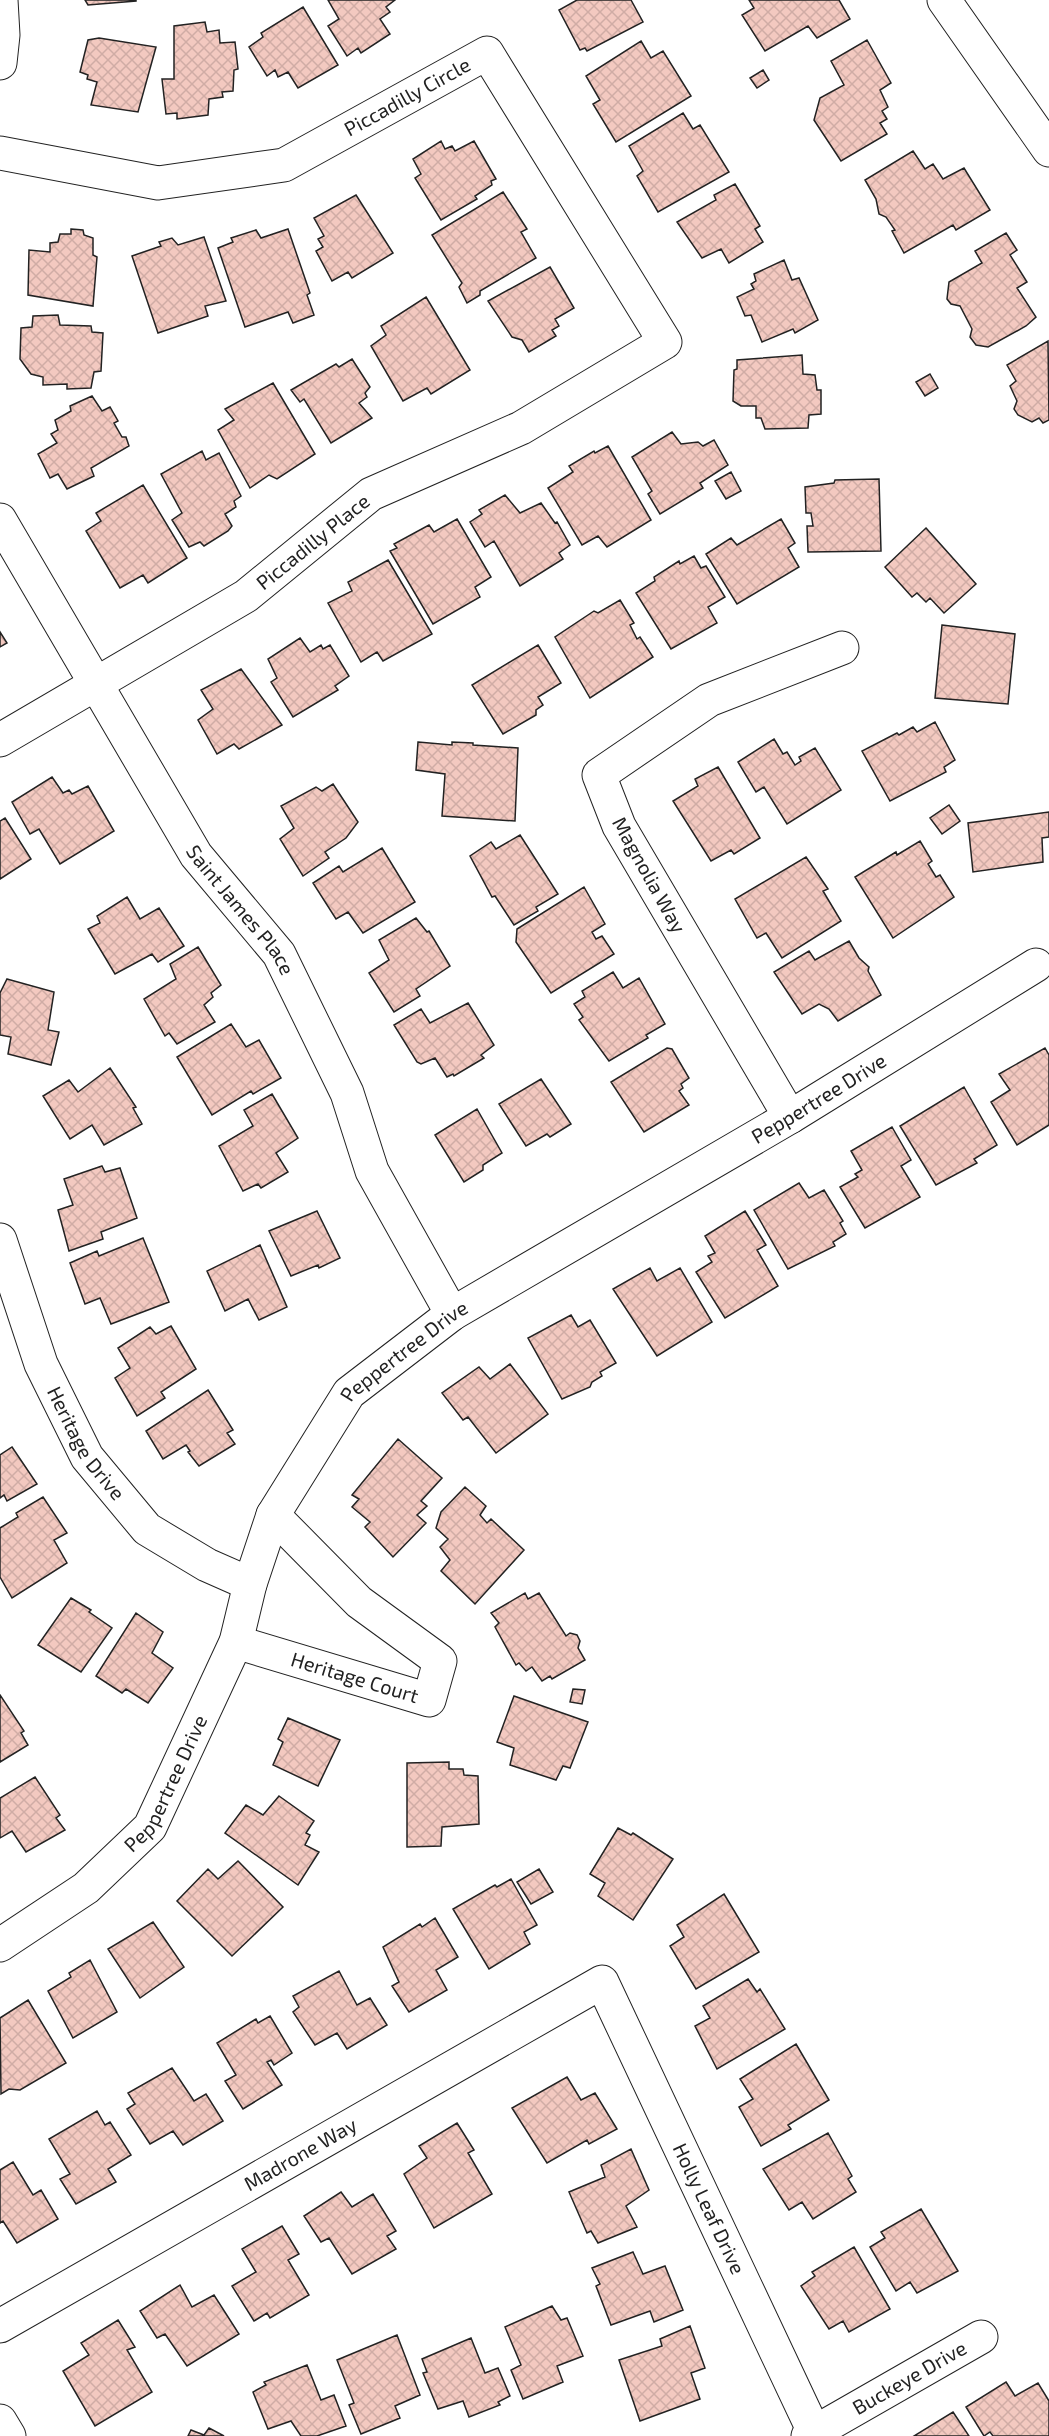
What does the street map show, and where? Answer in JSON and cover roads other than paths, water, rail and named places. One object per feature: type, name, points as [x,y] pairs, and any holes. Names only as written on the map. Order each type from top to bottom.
[{"type":"street","points":[[0,63],[3,34],[1,0]]},
{"type":"street","points":[[944,0],[1049,150]]},
{"type":"street","name":"Piccadilly Circle","points":[[0,153],[158,183],[284,165],[487,53],[665,342]]},
{"type":"street","name":"Piccadilly Place","points":[[0,740],[246,596],[370,495],[521,428],[665,342]]},
{"type":"street","name":"Saint James Place","points":[[0,520],[196,855],[279,954],[347,1093],[372,1171],[452,1314]]},
{"type":"street","name":"Magnolia Way","points":[[790,1117],[618,826],[599,775],[709,700],[842,648]]},
{"type":"street","name":"Peppertree Drive","points":[[0,1945],[86,1888],[150,1827],[236,1642],[250,1584],[273,1515],[349,1393],[452,1314],[790,1117],[1036,965]]},
{"type":"street","name":"Heritage Drive","points":[[0,1240],[41,1364],[87,1457],[147,1529],[207,1565],[250,1584]]},
{"type":"street","name":"Heritage Court","points":[[236,1642],[429,1700],[440,1661],[359,1602],[273,1515]]},
{"type":"street","name":"Madrone Way","points":[[0,2326],[602,1982]]},
{"type":"street","name":"Holly Leaf Drive","points":[[602,1982],[813,2435]]},
{"type":"street","name":"Buckeye Drive","points":[[813,2435],[981,2337]]},
{"type":"street","points":[[0,2421],[9,2436]]}]
